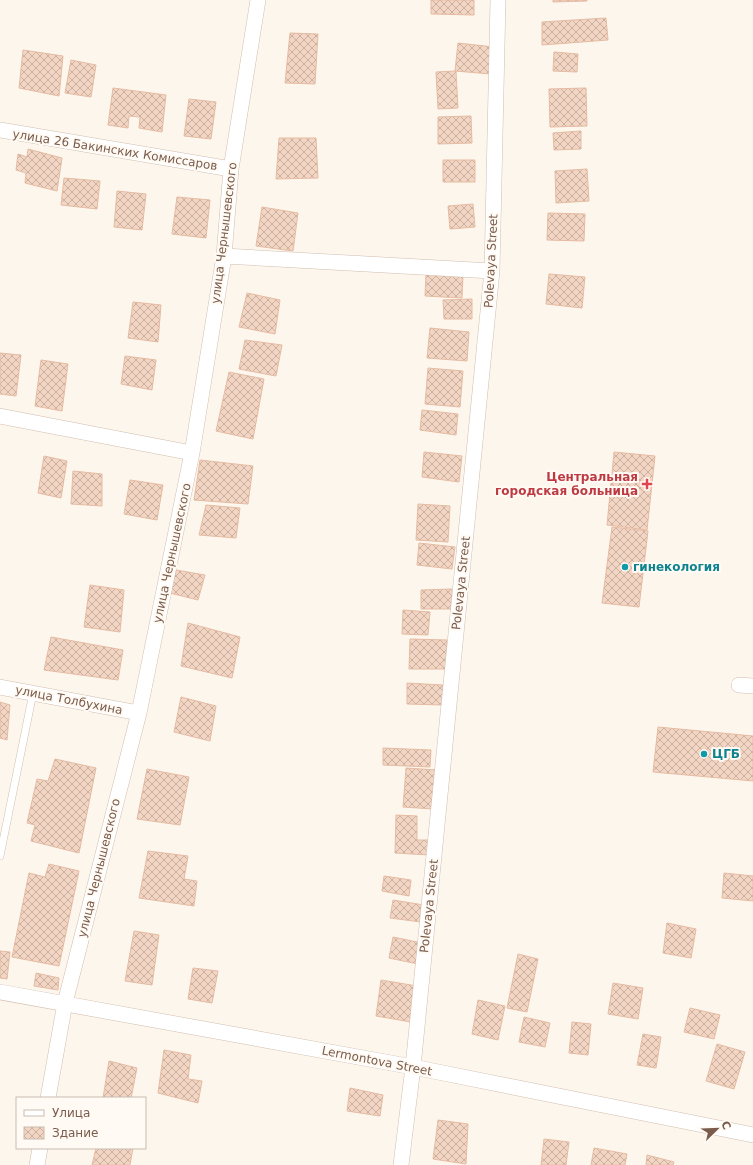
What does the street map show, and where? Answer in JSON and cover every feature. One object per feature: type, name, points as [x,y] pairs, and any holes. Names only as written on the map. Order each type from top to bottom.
[{"type":"street","name":"улица Чернышевского","points":[[48,1097],[64,1003],[139,714],[192,453],[224,256],[231,169],[258,0]]},
{"type":"street","name":"Polevaya Street","points":[[401,1165],[492,271],[498,0]]},
{"type":"street","name":"улица 26 Бакинских Комиссаров","points":[[0,130],[231,169]]},
{"type":"street","points":[[224,256],[492,271]]},
{"type":"street","points":[[0,416],[192,453]]},
{"type":"street","name":"улица Толбухина","points":[[0,687],[139,714]]},
{"type":"street","name":"Lermontova Street","points":[[0,992],[412,1067],[753,1135]]},
{"type":"street","points":[[37,1165],[40,1149]]},
{"type":"lane","points":[[0,856],[34,693]]},
{"type":"building","points":[[431,0],[474,0],[474,15],[431,14]]},
{"type":"building","points":[[553,0],[587,0],[587,1],[553,2]]},
{"type":"building","points":[[606,18],[608,40],[542,45],[542,22]]},
{"type":"building","points":[[290,33],[318,34],[315,84],[285,83]]},
{"type":"building","points":[[458,43],[494,47],[491,74],[455,71]]},
{"type":"building","points":[[23,50],[63,56],[59,96],[19,88]]},
{"type":"building","points":[[554,52],[578,54],[577,72],[553,71]]},
{"type":"building","points":[[71,60],[96,65],[91,97],[65,93]]},
{"type":"building","points":[[456,71],[458,108],[438,109],[436,72]]},
{"type":"building","points":[[113,88],[166,95],[162,132],[139,128],[140,117],[129,116],[128,128],[108,125]]},
{"type":"building","points":[[586,88],[587,126],[550,127],[549,89]]},
{"type":"building","points":[[189,99],[216,102],[211,139],[184,136]]},
{"type":"building","points":[[471,116],[472,143],[438,144],[438,117]]},
{"type":"building","points":[[581,131],[581,149],[554,150],[553,133]]},
{"type":"building","points":[[279,138],[316,138],[318,178],[276,179]]},
{"type":"building","points":[[28,149],[62,158],[57,191],[25,183],[26,173],[16,170],[18,154],[27,157]]},
{"type":"building","points":[[443,160],[475,160],[475,182],[443,182]]},
{"type":"building","points":[[587,169],[589,201],[556,203],[555,171]]},
{"type":"building","points":[[64,178],[100,181],[97,209],[61,205]]},
{"type":"building","points":[[117,191],[146,194],[142,230],[114,227]]},
{"type":"building","points":[[177,197],[210,200],[206,238],[172,234]]},
{"type":"building","points":[[473,204],[475,227],[450,229],[448,206]]},
{"type":"building","points":[[262,207],[298,213],[293,251],[256,246]]},
{"type":"building","points":[[548,213],[585,214],[584,241],[547,240]]},
{"type":"building","points":[[426,274],[463,276],[462,298],[425,296]]},
{"type":"building","points":[[549,274],[585,277],[582,308],[546,304]]},
{"type":"building","points":[[247,293],[280,300],[275,334],[239,327]]},
{"type":"building","points":[[472,299],[472,319],[444,319],[443,300]]},
{"type":"building","points":[[133,302],[161,305],[158,342],[128,338]]},
{"type":"building","points":[[430,328],[469,332],[467,361],[427,358]]},
{"type":"building","points":[[245,340],[282,345],[276,376],[239,369]]},
{"type":"building","points":[[0,353],[21,355],[16,396],[0,394]]},
{"type":"building","points":[[125,356],[156,360],[152,390],[121,384]]},
{"type":"building","points":[[41,360],[68,364],[62,411],[35,406]]},
{"type":"building","points":[[428,368],[463,371],[460,407],[425,404]]},
{"type":"building","points":[[229,372],[264,379],[253,439],[216,431]]},
{"type":"building","points":[[422,410],[458,414],[456,435],[420,430]]},
{"type":"building","points":[[424,452],[462,456],[459,482],[422,477]]},
{"type":"building","points":[[614,452],[655,456],[647,530],[607,525]]},
{"type":"building","points":[[44,456],[67,461],[61,498],[38,493]]},
{"type":"building","points":[[200,460],[253,466],[248,504],[194,500]]},
{"type":"building","points":[[73,471],[102,474],[102,506],[71,504]]},
{"type":"building","points":[[130,480],[163,485],[157,520],[124,514]]},
{"type":"building","points":[[418,504],[450,506],[448,542],[416,540]]},
{"type":"building","points":[[206,505],[240,508],[236,538],[199,535]]},
{"type":"building","name":"гинекология","points":[[612,527],[648,531],[639,607],[602,603]]},
{"type":"building","points":[[419,543],[455,547],[452,569],[417,565]]},
{"type":"building","points":[[176,570],[205,575],[198,600],[170,593]]},
{"type":"building","points":[[90,585],[124,590],[120,632],[84,627]]},
{"type":"building","points":[[452,589],[453,609],[421,609],[421,590]]},
{"type":"building","points":[[403,610],[430,612],[428,635],[402,634]]},
{"type":"building","points":[[188,623],[240,637],[232,678],[181,666]]},
{"type":"building","points":[[51,637],[123,650],[118,680],[44,670]]},
{"type":"building","points":[[410,639],[447,640],[446,669],[409,669]]},
{"type":"building","points":[[407,683],[443,685],[442,705],[407,704]]},
{"type":"building","points":[[181,697],[216,706],[210,741],[174,732]]},
{"type":"building","points":[[0,702],[10,705],[7,740],[0,738]]},
{"type":"building","name":"ЦГБ","points":[[658,727],[753,736],[753,781],[653,772]]},
{"type":"building","points":[[383,748],[431,750],[430,767],[383,765]]},
{"type":"building","points":[[55,759],[96,768],[79,853],[31,841],[35,825],[27,823],[37,779],[48,781]]},
{"type":"building","points":[[406,768],[437,770],[433,809],[403,807]]},
{"type":"building","points":[[147,769],[189,777],[180,825],[137,819]]},
{"type":"building","points":[[396,815],[417,816],[417,840],[430,840],[429,855],[395,853]]},
{"type":"building","points":[[148,851],[188,856],[184,879],[197,881],[194,906],[139,898]]},
{"type":"building","points":[[49,864],[79,871],[59,966],[12,957],[29,873],[45,877]]},
{"type":"building","points":[[724,873],[753,876],[753,901],[722,898]]},
{"type":"building","points":[[384,876],[411,880],[409,896],[382,891]]},
{"type":"building","points":[[393,900],[424,905],[421,922],[390,918]]},
{"type":"building","points":[[667,923],[696,929],[691,958],[663,953]]},
{"type":"building","points":[[134,931],[159,935],[152,985],[125,981]]},
{"type":"building","points":[[393,937],[422,943],[418,964],[389,958]]},
{"type":"building","points":[[0,951],[10,952],[7,979],[0,978]]},
{"type":"building","points":[[518,954],[538,959],[527,1012],[507,1008]]},
{"type":"building","points":[[193,968],[218,971],[212,1003],[188,999]]},
{"type":"building","points":[[36,973],[59,978],[58,990],[34,986]]},
{"type":"building","points":[[381,980],[417,986],[411,1022],[376,1016]]},
{"type":"building","points":[[613,983],[643,988],[638,1019],[608,1014]]},
{"type":"building","points":[[478,1000],[505,1006],[498,1040],[472,1034]]},
{"type":"building","points":[[690,1008],[720,1015],[714,1039],[684,1032]]},
{"type":"building","points":[[524,1017],[550,1023],[545,1047],[519,1042]]},
{"type":"building","points":[[572,1022],[591,1024],[588,1055],[569,1053]]},
{"type":"building","points":[[643,1034],[661,1037],[656,1068],[637,1065]]},
{"type":"building","points":[[717,1044],[745,1052],[734,1089],[706,1081]]},
{"type":"building","points":[[164,1050],[191,1055],[188,1079],[202,1081],[198,1103],[158,1093]]},
{"type":"building","points":[[109,1061],[137,1068],[131,1097],[103,1097]]},
{"type":"building","points":[[350,1088],[383,1095],[380,1116],[347,1111]]},
{"type":"building","points":[[438,1120],[468,1124],[466,1164],[433,1159]]},
{"type":"building","points":[[544,1139],[569,1142],[566,1165],[541,1165]]},
{"type":"building","points":[[594,1148],[627,1154],[625,1165],[591,1165]]},
{"type":"building","points":[[96,1149],[133,1149],[130,1165],[92,1165]]},
{"type":"building","points":[[647,1155],[674,1162],[673,1165],[646,1165]]},
{"type":"place","name":"Центральная городская больница","points":[[647,484]]},
{"type":"place","name":"гинекология","points":[[625,567]]},
{"type":"place","name":"ЦГБ","points":[[704,754]]}]
